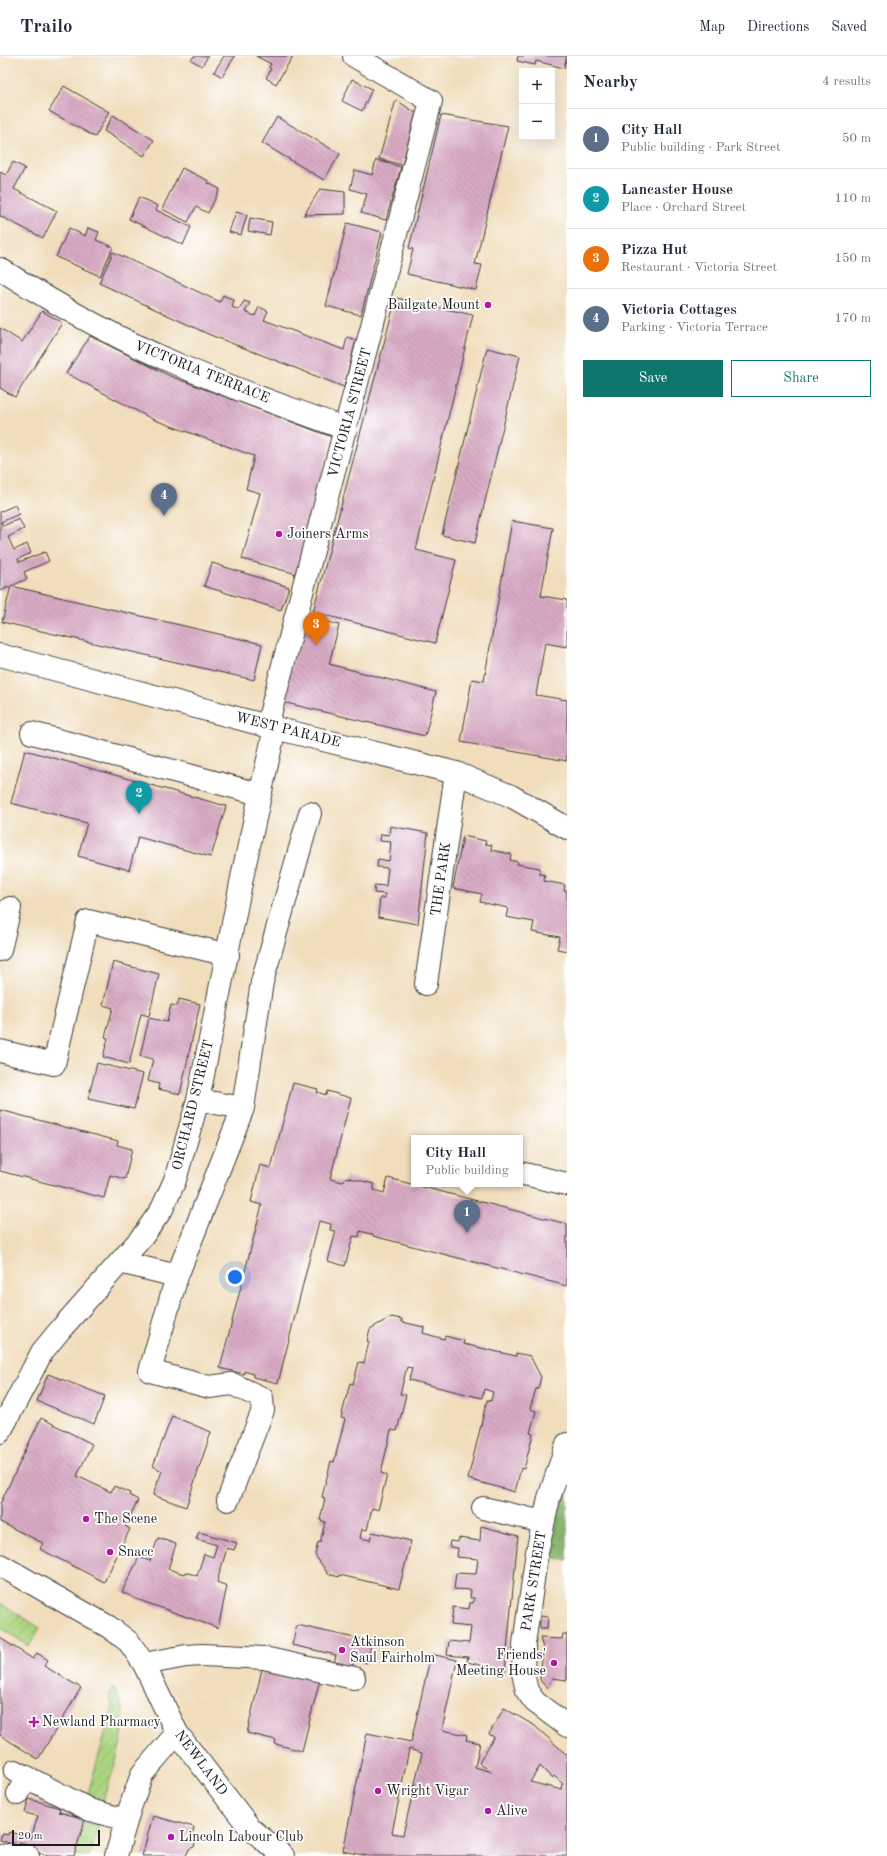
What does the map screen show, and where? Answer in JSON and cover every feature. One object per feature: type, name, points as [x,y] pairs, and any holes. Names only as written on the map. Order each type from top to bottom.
[{"type":"street","name":"VICTORIA STREET","points":[[271,727],[431,101],[354,56]]},
{"type":"street","name":"VICTORIA TERRACE","points":[[0,269],[37,292],[149,352],[180,366],[346,429]]},
{"type":"street","name":"WEST PARADE","points":[[0,655],[271,727],[456,773],[511,796],[567,828]]},
{"type":"street","name":"ORCHARD STREET","points":[[0,1432],[42,1352],[143,1236],[162,1209],[174,1180],[198,1100],[228,954],[271,727]]},
{"type":"street","points":[[32,733],[259,794]]},
{"type":"street","name":"THE PARK","points":[[426,984],[456,773]]},
{"type":"street","points":[[228,1500],[263,1410],[262,1398],[232,1384],[209,1387],[150,1371],[178,1276],[243,1108],[262,982],[310,813]]},
{"type":"street","points":[[0,950],[10,908]]},
{"type":"street","points":[[0,1051],[54,1064],[88,921],[228,954]]},
{"type":"street","points":[[198,1100],[243,1108]]},
{"type":"street","points":[[523,1174],[567,1184]]},
{"type":"street","points":[[120,1262],[178,1276]]},
{"type":"street","name":"PARK STREET","points":[[567,1444],[553,1483],[543,1522],[537,1552],[524,1644],[524,1682],[527,1691],[535,1702],[567,1726]]},
{"type":"street","points":[[483,1508],[543,1522]]},
{"type":"street","name":"NEWLAND","points":[[0,1565],[109,1627],[129,1642],[144,1664],[177,1733],[250,1828],[283,1856]]},
{"type":"street","points":[[144,1664],[186,1656],[202,1655],[264,1658],[354,1678]]},
{"type":"street","points":[[116,1856],[126,1820],[142,1774],[177,1733]]},
{"type":"street","points":[[20,1781],[90,1810],[126,1820]]},
{"type":"street","points":[[0,1856],[21,1854],[28,1856]]},
{"type":"green space","points":[[567,1482],[567,1561],[549,1556]]},
{"type":"green space","points":[[0,1603],[40,1628],[29,1646],[0,1627]]},
{"type":"green space","points":[[113,1688],[120,1700],[123,1714],[123,1729],[116,1760],[102,1803],[87,1797],[112,1709],[109,1695]]},
{"type":"green space","points":[[85,1819],[99,1823],[90,1856],[74,1856]]},
{"type":"building","points":[[194,56],[208,56],[202,66],[191,60]]},
{"type":"building","points":[[224,56],[235,56],[222,77],[214,72]]},
{"type":"building","points":[[256,56],[293,56],[276,84],[266,78],[271,69],[269,68],[271,64]]},
{"type":"building","points":[[518,56],[567,56],[564,68],[536,61],[535,65],[517,61]]},
{"type":"building","points":[[352,79],[372,89],[362,111],[342,101]]},
{"type":"building","points":[[64,86],[109,112],[95,137],[49,111]]},
{"type":"building","points":[[396,100],[416,113],[402,165],[379,159]]},
{"type":"building","points":[[113,115],[154,140],[144,156],[104,131]]},
{"type":"building","points":[[441,115],[508,126],[475,264],[482,265],[476,290],[407,274],[413,249],[409,248]]},
{"type":"building","points":[[277,117],[340,154],[324,180],[262,143]]},
{"type":"building","points":[[376,160],[401,167],[386,220],[361,213],[367,194],[350,189],[355,170],[372,175]]},
{"type":"building","points":[[13,162],[25,168],[14,189],[57,211],[43,238],[0,216],[0,172],[6,175]]},
{"type":"building","points":[[182,168],[209,181],[208,183],[220,189],[208,213],[196,207],[188,222],[162,209]]},
{"type":"building","points":[[320,189],[345,192],[345,214],[304,215]]},
{"type":"building","points":[[139,197],[158,206],[156,210],[191,227],[183,245],[129,219]]},
{"type":"building","points":[[236,212],[247,215],[241,235],[229,232]]},
{"type":"building","points":[[250,218],[272,222],[270,235],[248,231]]},
{"type":"building","points":[[347,223],[382,232],[361,315],[326,306]]},
{"type":"building","points":[[69,228],[85,236],[88,228],[99,232],[96,240],[113,247],[100,276],[56,257]]},
{"type":"building","points":[[113,252],[220,302],[223,295],[234,300],[232,307],[239,310],[244,301],[250,303],[245,312],[255,316],[259,307],[268,311],[264,320],[344,350],[347,337],[356,340],[344,387],[208,334],[99,283]]},
{"type":"building","points":[[396,298],[473,315],[416,550],[456,560],[435,643],[313,612]]},
{"type":"building","points":[[42,311],[62,323],[15,397],[0,388],[0,328],[22,342]]},
{"type":"building","points":[[90,336],[170,376],[332,437],[297,574],[242,559],[260,493],[246,489],[254,456],[152,419],[66,373]]},
{"type":"building","points":[[487,348],[520,356],[475,543],[442,535]]},
{"type":"building","points":[[15,505],[19,514],[1,522],[3,526],[19,519],[24,529],[8,537],[14,550],[27,544],[31,553],[18,559],[19,562],[45,552],[49,561],[24,572],[27,579],[0,591],[0,512]]},
{"type":"building","points":[[512,521],[553,528],[541,596],[567,600],[567,647],[545,643],[536,695],[567,700],[567,761],[461,742],[472,679],[484,681]]},
{"type":"building","points":[[212,563],[289,587],[281,610],[204,586]]},
{"type":"building","points":[[11,586],[262,644],[254,680],[2,622]]},
{"type":"building","points":[[305,616],[339,625],[329,664],[436,692],[425,736],[282,702]]},
{"type":"building","points":[[25,750],[226,806],[211,857],[138,837],[129,870],[78,856],[87,823],[11,803]]},
{"type":"building","points":[[390,826],[428,833],[418,924],[378,917],[380,898],[385,898],[385,894],[374,893],[375,885],[386,886],[388,868],[377,867],[378,859],[389,861],[391,842],[380,841],[381,834],[389,835]]},
{"type":"building","points":[[463,836],[486,841],[485,844],[492,845],[491,850],[511,854],[510,860],[518,862],[517,864],[540,868],[539,874],[545,875],[544,881],[565,885],[564,891],[567,891],[567,951],[557,949],[560,937],[532,932],[534,922],[506,917],[508,908],[480,902],[482,894],[453,888]]},
{"type":"building","points":[[113,962],[159,974],[149,1016],[141,1014],[129,1064],[103,1057],[108,1038],[105,1037],[113,1008],[103,1005]]},
{"type":"building","points":[[179,999],[200,1004],[180,1094],[158,1089],[159,1084],[148,1081],[153,1059],[140,1056],[149,1018],[167,1022],[171,1005],[177,1006]]},
{"type":"building","points":[[97,1063],[143,1074],[134,1109],[88,1099]]},
{"type":"building","points":[[293,1083],[318,1089],[317,1092],[326,1095],[327,1091],[351,1098],[330,1179],[343,1182],[346,1177],[374,1184],[374,1190],[384,1193],[388,1178],[411,1184],[411,1187],[423,1187],[567,1224],[567,1286],[373,1236],[374,1235],[360,1231],[359,1237],[353,1236],[345,1266],[328,1261],[336,1231],[330,1230],[331,1224],[319,1221],[278,1383],[253,1377],[253,1374],[244,1371],[244,1374],[220,1368],[262,1205],[251,1202],[260,1165],[271,1168]]},
{"type":"building","points":[[0,1110],[118,1141],[117,1145],[132,1149],[125,1179],[110,1175],[104,1198],[0,1171]]},
{"type":"building","points":[[391,1317],[402,1319],[402,1322],[424,1327],[423,1333],[444,1339],[445,1336],[464,1341],[463,1344],[516,1356],[516,1353],[530,1356],[541,1377],[530,1409],[536,1411],[530,1433],[533,1434],[524,1469],[521,1468],[515,1492],[468,1479],[487,1400],[491,1401],[493,1392],[484,1389],[482,1398],[409,1380],[412,1368],[407,1367],[400,1394],[406,1395],[397,1431],[391,1430],[381,1473],[387,1475],[378,1510],[372,1508],[367,1530],[362,1529],[360,1538],[370,1540],[372,1532],[411,1541],[399,1589],[340,1575],[339,1577],[328,1574],[315,1555],[318,1542],[320,1543],[325,1522],[320,1520],[325,1498],[322,1497],[331,1461],[334,1462],[345,1419],[341,1418],[350,1383],[353,1384],[359,1362],[364,1363],[369,1342],[367,1341],[370,1329]]},
{"type":"building","points":[[48,1374],[105,1396],[94,1424],[37,1401]]},
{"type":"building","points":[[172,1416],[211,1432],[186,1507],[153,1495],[162,1471],[153,1466]]},
{"type":"building","points":[[41,1418],[92,1444],[77,1476],[111,1492],[114,1486],[130,1493],[129,1495],[138,1500],[125,1526],[130,1529],[104,1582],[40,1549],[43,1543],[0,1522],[0,1504]]},
{"type":"building","points":[[481,1526],[518,1536],[505,1671],[467,1662],[468,1657],[447,1655],[449,1641],[469,1643],[471,1627],[451,1625],[453,1607],[469,1609],[470,1603],[473,1603],[474,1598],[470,1598],[471,1590],[454,1589],[456,1573],[476,1574],[478,1559],[457,1557],[458,1548],[449,1547],[450,1541],[458,1542],[459,1538],[480,1541]]},
{"type":"building","points":[[199,1532],[237,1543],[234,1550],[227,1548],[217,1582],[227,1586],[218,1628],[136,1599],[122,1592],[139,1557],[150,1561],[158,1538],[176,1544],[168,1569],[197,1576],[204,1554],[213,1557],[217,1545],[196,1539]]},
{"type":"building","points":[[540,1616],[548,1617],[547,1629],[540,1629]]},
{"type":"building","name":"Atkinson Saul Fairholm","points":[[297,1625],[372,1642],[367,1663],[354,1660],[352,1668],[334,1664],[336,1655],[292,1645]]},
{"type":"building","name":"Friends' Meeting House","points":[[563,1634],[567,1634],[567,1680],[552,1678],[547,1688],[540,1680],[543,1648],[540,1638],[562,1639]]},
{"type":"building","name":"Newland Pharmacy","points":[[0,1638],[33,1659],[37,1653],[48,1660],[44,1666],[81,1688],[38,1759],[0,1735]]},
{"type":"building","points":[[431,1654],[457,1660],[442,1730],[467,1735],[466,1740],[480,1743],[475,1767],[492,1772],[479,1763],[494,1737],[489,1734],[504,1708],[535,1726],[567,1755],[567,1856],[368,1856],[343,1851],[367,1733],[411,1742]],"holes":[[[409,1749],[422,1753],[403,1835],[392,1833]],[[540,1766],[552,1778],[554,1776],[563,1784],[562,1790],[530,1782]]]},
{"type":"building","points":[[263,1665],[320,1679],[302,1751],[275,1744],[276,1740],[247,1733]]},
{"type":"building","points":[[29,1799],[60,1808],[59,1812],[85,1819],[74,1856],[48,1856],[0,1840],[2,1834],[8,1835],[9,1832],[31,1838],[38,1816],[25,1813]]},
{"type":"building","name":"Lincoln Labour Club","points":[[153,1816],[194,1827],[192,1835],[196,1839],[194,1847],[189,1849],[186,1856],[142,1856]]},
{"type":"place","name":"Bailgate Mount","points":[[488,305]]},
{"type":"place","name":"Victoria Cottages","points":[[164,516]]},
{"type":"place","name":"Joiners Arms","points":[[279,534]]},
{"type":"place","name":"Pizza Hut","points":[[316,645]]},
{"type":"place","name":"Lancaster House","points":[[139,814]]},
{"type":"place","name":"City Hall","points":[[467,1233]]},
{"type":"place","name":"The Scene","points":[[86,1519]]},
{"type":"place","name":"Snacc","points":[[110,1552]]},
{"type":"place","name":"Atkinson Saul Fairholm","points":[[342,1650]]},
{"type":"place","name":"Friends' Meeting House","points":[[554,1663]]},
{"type":"place","name":"Newland Pharmacy","points":[[34,1722]]},
{"type":"place","name":"Wright Vigar","points":[[378,1791]]},
{"type":"place","name":"Alive","points":[[488,1811]]},
{"type":"place","name":"Lincoln Labour Club","points":[[171,1837]]}]
